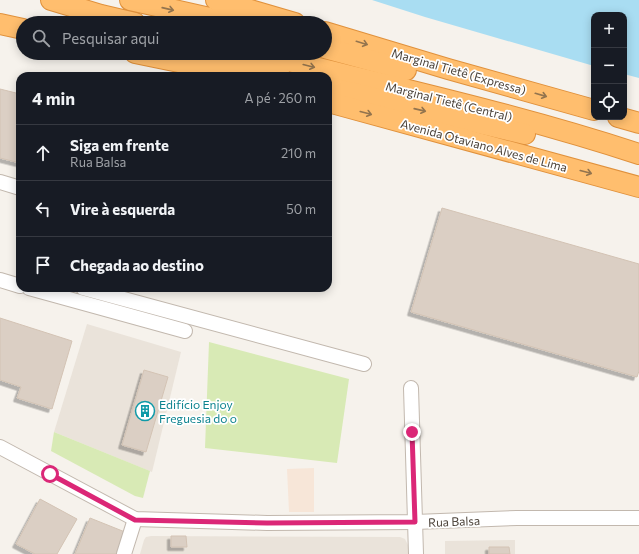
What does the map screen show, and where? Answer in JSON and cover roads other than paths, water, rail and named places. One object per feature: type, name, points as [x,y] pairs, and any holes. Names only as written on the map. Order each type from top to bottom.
[{"type":"highway","points":[[51,0],[105,16]]},
{"type":"highway","points":[[130,0],[201,16]]},
{"type":"highway","points":[[216,0],[271,16]]},
{"type":"highway","points":[[0,24],[16,28]]},
{"type":"highway","name":"Marginal Tietê (Expressa)","points":[[332,34],[448,69],[591,109]]},
{"type":"highway","points":[[332,50],[416,73],[448,69]]},
{"type":"highway","points":[[169,60],[220,72]]},
{"type":"highway","name":"Marginal Tietê (Central)","points":[[286,60],[469,105],[597,140],[639,154]]},
{"type":"highway","points":[[208,68],[256,70],[264,72]]},
{"type":"highway","points":[[332,89],[594,150],[639,157]]},
{"type":"highway","name":"Avenida Otaviano Alves de Lima","points":[[332,103],[639,187]]},
{"type":"highway","points":[[627,120],[639,123]]},
{"type":"street","points":[[0,182],[16,187]]},
{"type":"street","points":[[0,280],[16,285]]},
{"type":"street","points":[[44,292],[185,331]]},
{"type":"street","points":[[98,292],[364,364]]},
{"type":"street","points":[[411,388],[416,554]]},
{"type":"street","name":"Rua Balsa","points":[[0,448],[135,520],[267,523],[415,522],[517,518],[639,518]]},
{"type":"street","points":[[124,554],[135,520]]},
{"type":"water","points":[[372,0],[639,0],[639,78],[627,75],[627,12],[591,12],[591,65]]},
{"type":"place","name":"Edifício Enjoy Freguesia do o","points":[[145,411]]}]
